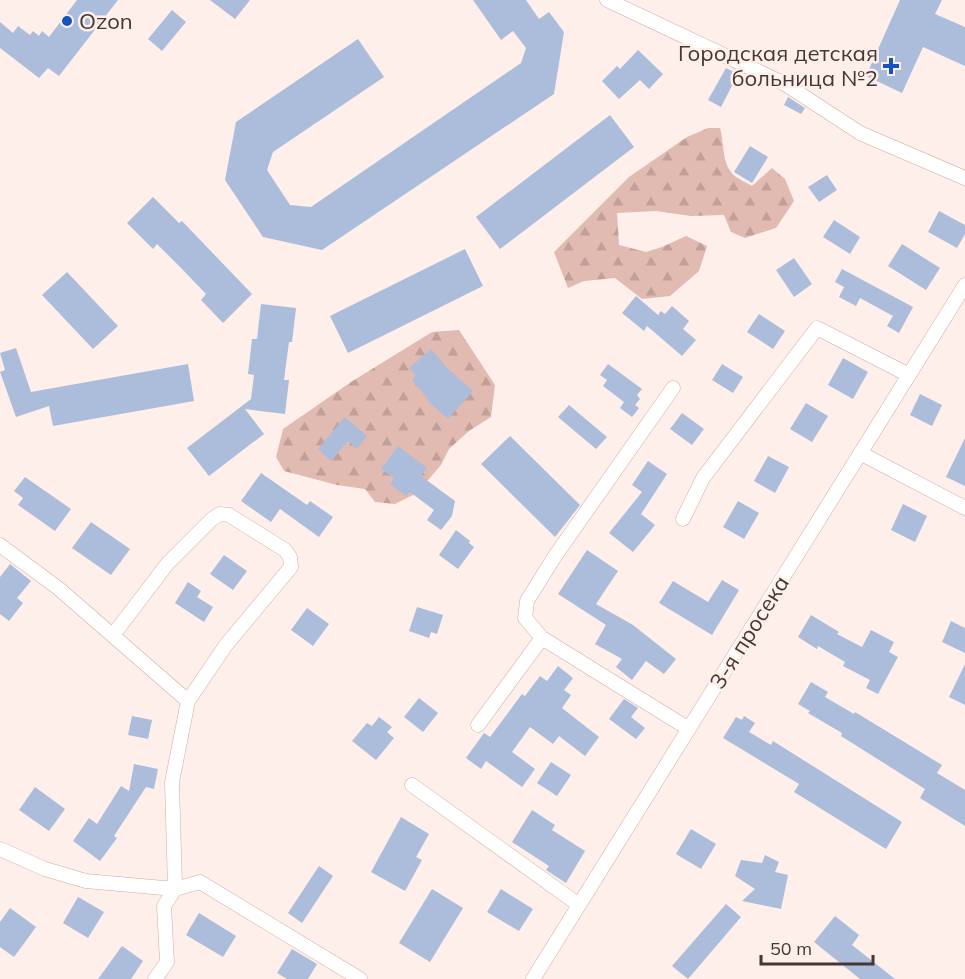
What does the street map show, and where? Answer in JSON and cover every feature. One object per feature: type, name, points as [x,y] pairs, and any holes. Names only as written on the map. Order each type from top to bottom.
[{"type":"street","points":[[607,0],[785,84],[860,133],[965,177]]},
{"type":"street","name":"3-я просека","points":[[533,979],[965,285]]},
{"type":"street","points":[[683,519],[703,478],[817,328],[909,375]]},
{"type":"street","points":[[673,388],[526,601],[525,618],[542,638],[689,729]]},
{"type":"street","points":[[860,453],[965,508]]},
{"type":"street","points":[[113,635],[168,563],[212,519],[220,514],[229,515],[285,550],[290,557],[291,567],[226,645],[188,701],[172,782],[175,889],[164,906],[167,962],[155,979]]},
{"type":"street","points":[[0,545],[45,577],[188,701]]},
{"type":"street","points":[[478,724],[542,638]]},
{"type":"street","points":[[412,785],[579,905]]},
{"type":"street","points":[[3,855],[86,881],[175,889],[200,882],[360,979]]},
{"type":"green space","points":[[708,128],[720,128],[726,162],[731,172],[738,178],[752,186],[772,168],[785,179],[794,201],[776,228],[745,238],[731,232],[724,215],[691,216],[656,211],[617,213],[619,245],[646,252],[686,236],[707,246],[699,271],[670,296],[642,299],[615,278],[584,281],[568,288],[554,252],[629,177],[687,137]]},
{"type":"green space","points":[[459,330],[495,385],[491,417],[469,431],[449,449],[441,465],[417,493],[395,504],[375,502],[365,489],[337,485],[284,471],[276,457],[283,429],[351,382],[432,332]]},
{"type":"building","points":[[77,0],[118,0],[59,76],[48,68],[39,78],[0,48],[0,22],[13,33],[18,26],[30,35],[33,31],[39,36],[42,31],[49,37]]},
{"type":"building","points":[[210,0],[250,0],[235,19]]},
{"type":"building","points":[[473,0],[526,0],[539,19],[549,12],[564,32],[554,94],[322,250],[263,237],[225,180],[236,122],[358,39],[384,77],[273,152],[267,170],[290,205],[311,207],[521,63],[526,48],[513,31],[501,40]]},
{"type":"building","points":[[900,0],[942,0],[935,14],[965,27],[965,66],[923,47],[902,93],[866,76]]},
{"type":"building","points":[[172,10],[186,22],[162,51],[148,39]]},
{"type":"building","points":[[638,50],[663,74],[649,89],[640,80],[619,99],[602,81],[617,66],[620,69]]},
{"type":"building","points":[[726,68],[738,74],[721,107],[708,100]]},
{"type":"building","points":[[788,97],[805,108],[801,114],[784,105]]},
{"type":"building","points":[[610,115],[634,147],[500,249],[476,217]]},
{"type":"building","points":[[750,146],[768,157],[752,183],[734,172]]},
{"type":"building","points":[[827,175],[837,190],[819,202],[808,187]]},
{"type":"building","points":[[153,197],[179,223],[182,221],[252,294],[223,323],[201,300],[206,294],[183,270],[157,244],[153,249],[127,223]]},
{"type":"building","points":[[939,211],[965,225],[965,234],[957,248],[928,232]]},
{"type":"building","points":[[834,220],[860,237],[850,254],[823,237]]},
{"type":"building","points":[[902,244],[940,268],[926,290],[888,266]]},
{"type":"building","points":[[465,249],[483,286],[348,353],[330,316]]},
{"type":"building","points":[[794,258],[812,284],[794,297],[776,270]]},
{"type":"building","points":[[842,269],[913,307],[899,333],[887,326],[893,316],[860,298],[856,306],[839,297],[844,287],[835,282]]},
{"type":"building","points":[[67,272],[118,326],[93,349],[42,295]]},
{"type":"building","points":[[636,296],[658,315],[661,311],[665,314],[672,306],[689,321],[683,329],[696,340],[682,356],[647,326],[644,331],[622,313]]},
{"type":"building","points":[[261,304],[296,308],[284,380],[289,380],[285,414],[245,409],[264,434],[209,476],[187,448],[251,399],[254,375],[248,374],[252,339],[257,339]]},
{"type":"building","points":[[759,314],[785,331],[773,349],[747,332]]},
{"type":"building","points":[[16,348],[31,392],[188,364],[194,401],[53,426],[49,406],[16,417],[0,372],[5,370],[0,353]]},
{"type":"building","points":[[431,349],[447,368],[473,391],[448,419],[427,400],[412,380],[416,376],[409,368]]},
{"type":"building","points":[[843,358],[868,372],[853,399],[828,385]]},
{"type":"building","points":[[608,364],[642,389],[637,395],[640,399],[635,405],[639,408],[632,417],[620,408],[624,402],[603,386],[607,380],[600,375]]},
{"type":"building","points":[[722,364],[743,377],[733,393],[712,380]]},
{"type":"building","points":[[920,394],[942,405],[932,426],[910,415]]},
{"type":"building","points":[[806,403],[828,416],[812,442],[790,429]]},
{"type":"building","points":[[569,405],[607,437],[596,449],[558,417]]},
{"type":"building","points":[[682,413],[704,429],[692,445],[670,429]]},
{"type":"building","points":[[345,417],[367,436],[357,449],[348,441],[331,461],[318,449]]},
{"type":"building","points":[[510,436],[580,505],[555,537],[481,464]]},
{"type":"building","points":[[965,438],[965,486],[946,477]]},
{"type":"building","points":[[398,446],[427,468],[421,476],[455,501],[452,516],[441,530],[427,520],[434,510],[410,492],[406,496],[390,484],[394,478],[381,469]]},
{"type":"building","points":[[768,456],[789,467],[775,493],[754,481]]},
{"type":"building","points":[[648,461],[667,474],[641,514],[655,525],[633,552],[609,533],[642,492],[632,485]]},
{"type":"building","points":[[261,473],[307,505],[310,501],[333,517],[319,537],[280,509],[271,522],[241,501]]},
{"type":"building","points":[[25,477],[71,509],[55,531],[18,505],[23,498],[14,491]]},
{"type":"building","points":[[738,501],[759,513],[744,539],[723,527]]},
{"type":"building","points":[[903,504],[927,516],[915,542],[891,530]]},
{"type":"building","points":[[91,522],[130,549],[111,575],[72,548]]},
{"type":"building","points":[[456,530],[474,547],[458,569],[439,555]]},
{"type":"building","points":[[587,550],[618,571],[596,604],[633,625],[676,659],[664,674],[646,661],[632,680],[616,667],[622,659],[595,644],[606,625],[558,594]]},
{"type":"building","points":[[224,555],[247,571],[233,590],[210,574]]},
{"type":"building","points":[[10,564],[31,581],[17,598],[23,603],[9,621],[0,614],[0,577]]},
{"type":"building","points":[[722,580],[739,590],[712,635],[659,603],[673,581],[708,602]]},
{"type":"building","points":[[188,582],[201,591],[197,597],[213,607],[204,622],[175,603]]},
{"type":"building","points":[[417,607],[443,615],[437,634],[431,632],[429,638],[409,631]]},
{"type":"building","points":[[307,608],[329,624],[313,646],[291,630]]},
{"type":"building","points":[[811,615],[839,632],[837,634],[862,647],[871,630],[894,642],[889,652],[898,657],[878,694],[866,688],[870,680],[843,666],[845,662],[798,637]]},
{"type":"building","points":[[951,621],[965,628],[965,653],[942,642]]},
{"type":"building","points":[[965,664],[965,705],[949,697]]},
{"type":"building","points":[[558,666],[573,678],[564,690],[571,695],[562,708],[599,737],[585,756],[559,736],[553,744],[530,727],[512,752],[535,769],[522,787],[486,761],[481,769],[466,758],[484,733],[490,737],[522,694],[525,696],[540,676],[547,681]]},
{"type":"building","points":[[811,682],[828,692],[825,697],[854,714],[855,712],[942,765],[937,773],[965,790],[965,826],[920,798],[925,789],[841,736],[842,733],[808,713],[810,711],[798,704]]},
{"type":"building","points":[[419,698],[438,713],[423,732],[404,717]]},
{"type":"building","points":[[624,699],[638,708],[631,717],[645,728],[636,739],[609,719]]},
{"type":"building","points":[[132,716],[152,720],[148,739],[128,735]]},
{"type":"building","points":[[744,716],[755,723],[749,732],[771,745],[773,741],[902,822],[886,849],[794,792],[799,784],[723,738],[736,717],[742,720]]},
{"type":"building","points":[[379,717],[392,727],[387,732],[394,738],[376,760],[352,741],[367,723],[372,726]]},
{"type":"building","points":[[551,762],[571,775],[557,796],[537,783]]},
{"type":"building","points":[[134,764],[158,769],[154,789],[146,787],[114,836],[117,838],[100,861],[73,841],[89,818],[97,824],[121,786],[129,791]]},
{"type":"building","points":[[35,787],[65,809],[49,831],[19,810]]},
{"type":"building","points":[[532,810],[555,825],[552,830],[585,851],[566,883],[546,870],[549,866],[512,842]]},
{"type":"building","points":[[401,817],[429,834],[416,857],[422,860],[405,891],[371,872]]},
{"type":"building","points":[[691,829],[716,844],[701,869],[676,854]]},
{"type":"building","points":[[765,855],[779,862],[775,872],[788,875],[781,909],[742,901],[755,889],[735,876],[741,860],[762,863]]},
{"type":"building","points":[[319,866],[333,876],[302,923],[288,913]]},
{"type":"building","points":[[432,889],[463,908],[430,962],[399,943]]},
{"type":"building","points":[[501,889],[533,909],[519,931],[487,912]]},
{"type":"building","points":[[78,897],[104,912],[88,938],[63,923]]},
{"type":"building","points":[[726,904],[741,917],[688,979],[672,966]]},
{"type":"building","points":[[10,908],[36,927],[14,957],[0,947],[0,922]]},
{"type":"building","points":[[199,913],[236,936],[223,957],[186,935]]},
{"type":"building","points":[[835,916],[859,935],[852,945],[895,979],[860,979],[814,942]]},
{"type":"building","points":[[122,946],[143,961],[131,979],[98,979]]},
{"type":"building","points":[[292,949],[317,964],[308,979],[287,979],[277,973]]},
{"type":"place","name":"Ozon","points":[[67,21]]},
{"type":"place","name":"Городская детская больница №2","points":[[891,66]]}]
